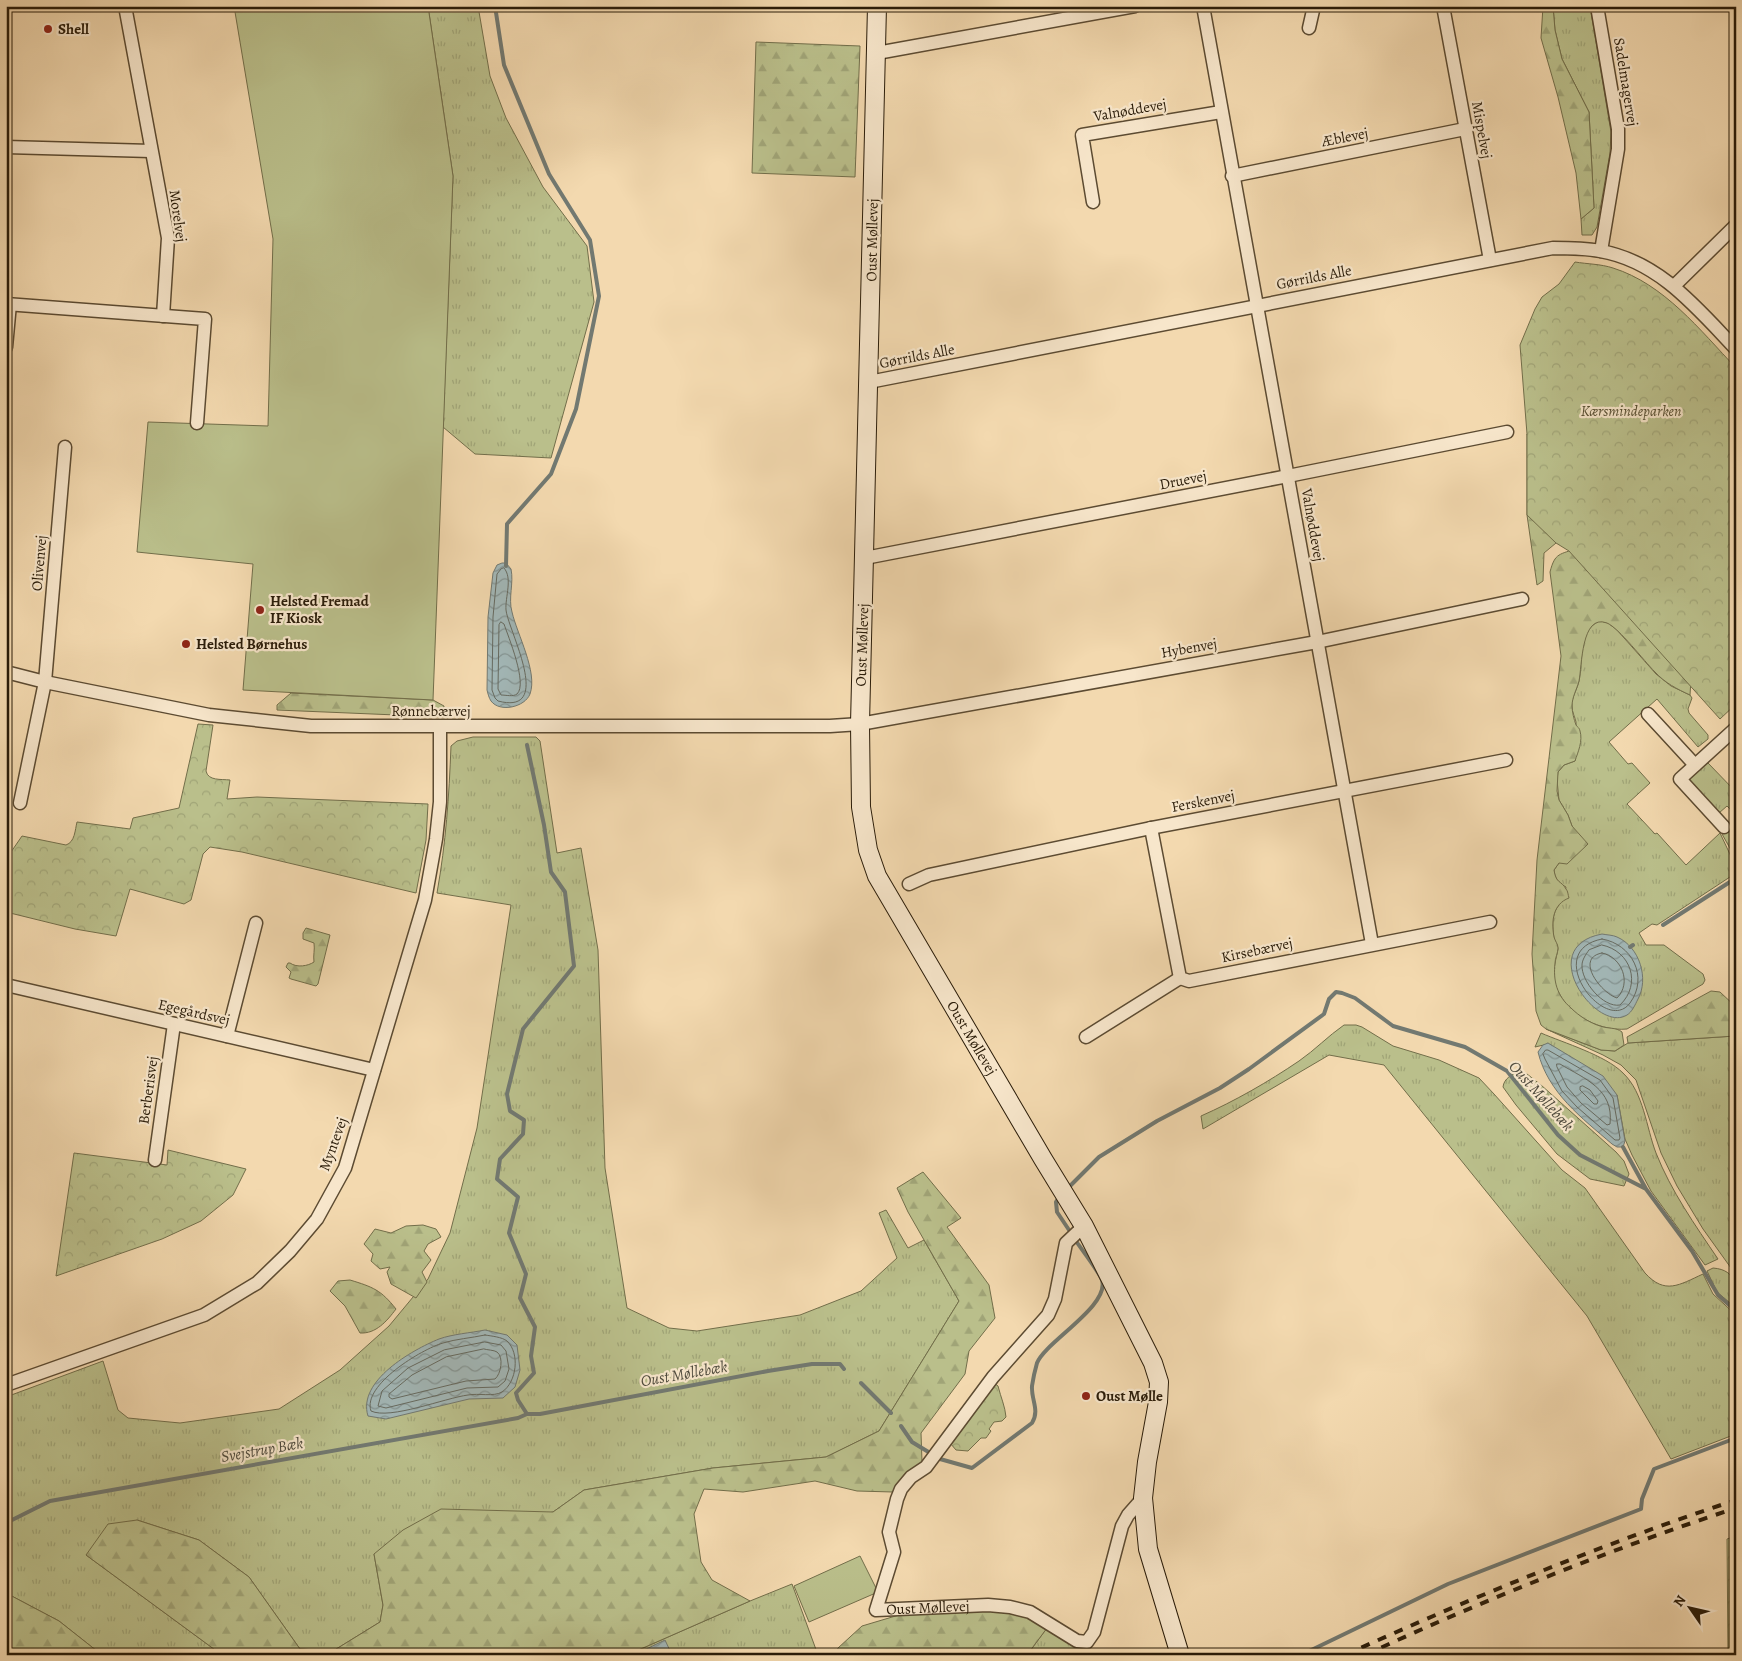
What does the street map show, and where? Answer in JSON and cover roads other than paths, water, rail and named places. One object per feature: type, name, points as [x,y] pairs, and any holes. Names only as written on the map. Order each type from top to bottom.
[{"type":"street","name":"Morelvej","points":[[125,6],[168,238],[162,316]]},
{"type":"street","name":"Oust Møllevej","points":[[877,6],[860,724],[862,807],[868,850],[877,876],[1084,1226],[1153,1363],[1159,1382],[1158,1402],[1147,1462],[1143,1498],[1148,1549],[1180,1655]]},
{"type":"street","points":[[877,53],[1135,6]]},
{"type":"street","name":"Valnøddevej","points":[[1203,6],[1232,176],[1372,944]]},
{"type":"street","points":[[1309,28],[1314,6]]},
{"type":"street","name":"Mispelvej","points":[[1443,6],[1490,260]]},
{"type":"street","name":"Sadelmagervej","points":[[1597,6],[1618,129],[1618,149],[1601,251]]},
{"type":"street","name":"Valnøddevej","points":[[1094,202],[1082,135],[1221,112]]},
{"type":"street","name":"Æblevej","points":[[1232,176],[1465,129]]},
{"type":"street","points":[[6,147],[151,151]]},
{"type":"street","points":[[1674,286],[1736,225]]},
{"type":"street","name":"Gørrilds Alle","points":[[869,382],[1554,248],[1601,251],[1648,268],[1674,286],[1736,349]]},
{"type":"street","points":[[6,347],[8,304],[205,319],[196,423]]},
{"type":"street","name":"Druevej","points":[[865,558],[1507,432]]},
{"type":"street","name":"Olivenvej","points":[[20,803],[45,682],[65,447]]},
{"type":"street","name":"Hybenvej","points":[[860,724],[1317,642],[1522,599]]},
{"type":"street","name":"Rønnebærvej","points":[[6,672],[45,682],[241,720],[311,726],[830,726],[860,724]]},
{"type":"street","points":[[1648,714],[1695,765]]},
{"type":"street","name":"Myntevej","points":[[6,1385],[204,1315],[256,1283],[290,1251],[317,1219],[345,1168],[425,900],[436,839],[440,802],[440,727]]},
{"type":"street","points":[[1724,827],[1680,779],[1736,728]]},
{"type":"street","name":"Ferskenvej","points":[[909,884],[929,875],[1151,828],[1506,760]]},
{"type":"street","points":[[1086,1037],[1180,978],[1151,828]]},
{"type":"street","name":"Kirsebærvej","points":[[1180,978],[1189,981],[1490,922]]},
{"type":"street","points":[[227,1036],[256,923]]},
{"type":"street","name":"Egegårdsvej","points":[[6,985],[374,1070]]},
{"type":"street","name":"Berberisvej","points":[[155,1160],[174,1024]]},
{"type":"street","name":"Oust Møllevej","points":[[1084,1226],[1066,1244],[1055,1299],[1048,1315],[993,1377],[926,1467],[911,1477],[901,1489],[890,1532],[894,1552],[876,1610],[988,1605],[1010,1607],[1030,1612],[1077,1641],[1087,1642],[1094,1632],[1122,1526],[1128,1515],[1143,1498]]},
{"type":"water","points":[[506,563],[511,569],[511,607],[529,664],[532,685],[527,699],[512,707],[495,705],[491,701],[487,690],[488,617],[493,573],[497,565]]},
{"type":"water","points":[[1602,934],[1615,936],[1632,948],[1637,956],[1642,973],[1641,991],[1633,1008],[1627,1015],[1614,1018],[1601,1012],[1588,1001],[1577,986],[1572,970],[1573,955],[1582,942]]},
{"type":"water","points":[[1548,1043],[1603,1076],[1617,1095],[1625,1141],[1623,1147],[1617,1147],[1612,1144],[1578,1114],[1558,1092],[1543,1067],[1538,1052],[1543,1045]]},
{"type":"water","points":[[485,1330],[507,1335],[517,1345],[520,1370],[515,1387],[503,1398],[469,1399],[386,1419],[368,1416],[367,1403],[371,1391],[389,1368],[415,1351],[439,1339]]},
{"type":"water","points":[[665,1640],[672,1655],[637,1655],[638,1653]]},
{"type":"waterway","points":[[495,6],[504,65],[549,174],[590,240],[599,296],[576,409],[551,474],[507,524],[506,566]]},
{"type":"waterway","points":[[527,745],[544,825],[551,872],[565,892],[574,966],[523,1029],[507,1094],[510,1111],[524,1120],[523,1134],[500,1159],[497,1179],[518,1197],[509,1233],[526,1274],[520,1298],[535,1327],[531,1356],[534,1373],[516,1393],[527,1414]]},
{"type":"waterway","points":[[1663,925],[1733,880]]},
{"type":"waterway","name":"Oust Møllebæk","points":[[1068,1188],[1099,1157],[1157,1121],[1220,1088],[1249,1069],[1324,1014],[1329,999],[1336,992],[1342,993],[1355,998],[1393,1026],[1465,1047],[1507,1071],[1558,1135],[1580,1155],[1646,1189],[1692,1251],[1718,1295],[1736,1311]]},
{"type":"waterway","points":[[1623,1147],[1646,1189]]},
{"type":"waterway","name":"Oust Møllebæk","points":[[1059,1197],[1056,1202],[1057,1212],[1071,1233]]},
{"type":"waterway","name":"Oust Møllebæk","points":[[901,1426],[912,1442],[940,1459],[972,1468],[1032,1423],[1035,1414],[1032,1386],[1037,1363],[1042,1354],[1087,1312],[1102,1290],[1100,1276],[1076,1241]]},
{"type":"waterway","name":"Svejstrup Bæk","points":[[6,1523],[50,1501],[518,1418],[527,1414],[540,1414],[768,1371],[812,1364],[840,1364],[844,1369]]},
{"type":"waterway","name":"Oust Møllebæk","points":[[861,1383],[891,1413]]},
{"type":"waterway","points":[[1301,1655],[1448,1584],[1641,1509],[1642,1499],[1654,1469],[1736,1438]]},
{"type":"railway","points":[[1345,1655],[1441,1612],[1539,1572],[1736,1500]]},
{"type":"railway","points":[[1365,1655],[1456,1614],[1548,1576],[1736,1508]]},
{"type":"place","name":"Shell","points":[[48,29]]},
{"type":"place","name":"Helsted Fremad IF Kiosk","points":[[260,610]]},
{"type":"place","name":"Helsted Børnehus","points":[[186,644]]},
{"type":"place","name":"Oust Mølle","points":[[1086,1396]]},
{"type":"park label","name":"Kærsmindeparken","points":[[1631,411]]}]
